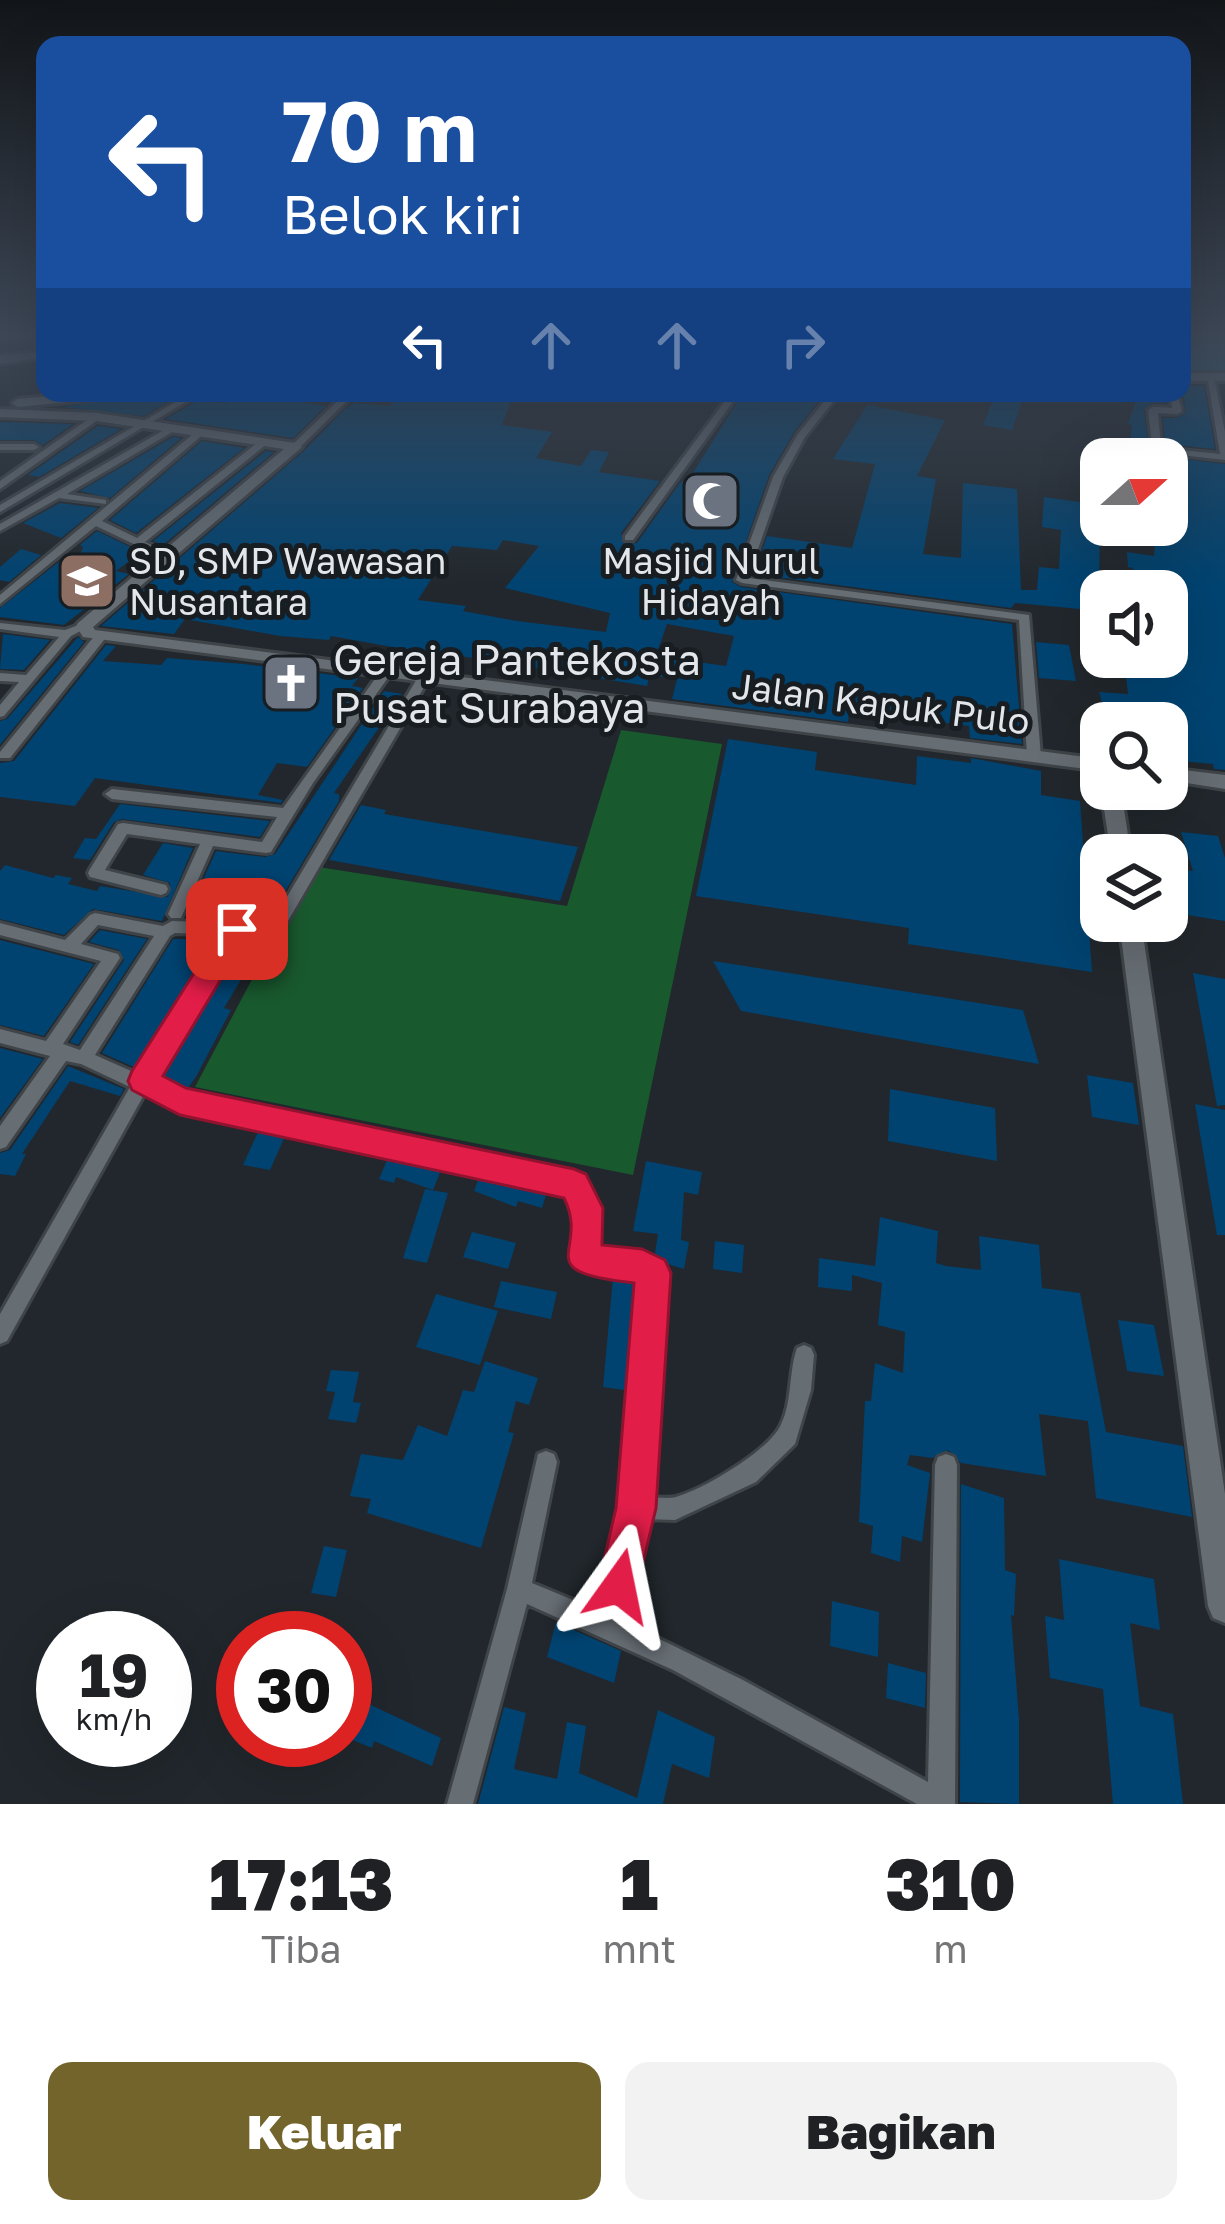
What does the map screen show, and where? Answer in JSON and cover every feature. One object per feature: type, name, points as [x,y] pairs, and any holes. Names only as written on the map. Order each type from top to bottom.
[{"type":"street","points":[[0,486],[93,420]]},
{"type":"street","points":[[120,420],[295,447]]},
{"type":"street","points":[[0,528],[168,420]]},
{"type":"street","points":[[4,754],[100,608],[323,420]]},
{"type":"street","points":[[629,538],[715,420]]},
{"type":"street","points":[[814,420],[778,477],[742,580],[1025,617],[1034,756]]},
{"type":"street","points":[[1155,420],[1156,450],[1224,457],[1221,420]]},
{"type":"street","points":[[0,509],[162,426]]},
{"type":"street","points":[[0,602],[202,431]]},
{"type":"street","points":[[137,543],[265,441]]},
{"type":"street","points":[[0,447],[34,447]]},
{"type":"street","points":[[57,495],[102,502]]},
{"type":"street","points":[[96,522],[167,556]]},
{"type":"street","points":[[0,626],[84,632]]},
{"type":"street","points":[[0,713],[27,679],[84,632]]},
{"type":"street","name":"Jalan Kapuk Pulo","points":[[84,632],[1080,762]]},
{"type":"street","points":[[161,889],[95,873],[123,828],[266,848],[314,766],[386,672]]},
{"type":"street","points":[[0,677],[27,679]]},
{"type":"street","points":[[84,1058],[172,927],[273,934],[424,677]]},
{"type":"street","points":[[1188,777],[1225,782]]},
{"type":"street","points":[[112,794],[285,814]]},
{"type":"street","points":[[176,914],[208,842]]},
{"type":"street","points":[[68,947],[95,919],[165,932]]},
{"type":"street","points":[[0,929],[112,958],[0,1141]]},
{"type":"street","points":[[0,1334],[143,1081],[237,929]]},
{"type":"street","points":[[1133,942],[1225,1606]]},
{"type":"street","points":[[0,1036],[84,1058],[180,1101],[574,1185],[586,1208],[582,1251],[595,1261],[642,1267],[655,1280],[636,1508],[611,1624]]},
{"type":"street","points":[[636,1508],[675,1509],[748,1474],[787,1436],[801,1390],[804,1355]]},
{"type":"street","points":[[460,1804],[519,1589],[546,1462]]},
{"type":"street","points":[[519,1589],[611,1624],[700,1668],[942,1804],[946,1465]]},
{"type":"green space","points":[[621,730],[722,744],[633,1175],[195,1087],[312,866],[567,906]]},
{"type":"building","points":[[174,420],[311,420],[293,438]]},
{"type":"building","points":[[334,420],[504,420],[502,425],[552,432],[536,458],[581,466],[591,450],[609,452],[599,472],[660,481],[621,533],[625,544],[637,543],[679,484],[693,473],[726,420],[803,420],[769,475],[732,582],[741,587],[1012,624],[1022,744],[970,738],[969,726],[849,710],[848,722],[672,699],[677,679],[650,675],[647,686],[442,653],[439,657],[389,651],[392,647],[331,636],[329,640],[280,636],[185,619],[174,634],[101,626]],"holes":[[[503,540],[539,546],[505,588],[610,613],[606,632],[517,621],[463,611],[466,606],[418,600],[452,546],[497,550]],[[667,624],[734,636],[726,666],[656,656]]]},
{"type":"building","points":[[857,420],[945,420],[917,476],[936,479],[923,554],[961,558],[963,483],[1017,489],[1021,590],[1037,590],[1039,567],[1059,569],[1061,530],[1042,527],[1044,497],[1080,502],[1080,546],[1100,546],[1099,570],[1080,570],[1080,609],[1015,603],[1011,608],[754,574],[767,536],[852,548],[875,464],[833,459]]},
{"type":"building","points":[[985,420],[1015,420],[1012,430],[983,425]]},
{"type":"building","points":[[1129,420],[1145,420],[1148,438],[1130,438]]},
{"type":"building","points":[[1163,420],[1210,420],[1215,449],[1188,446],[1188,438],[1165,438]]},
{"type":"building","points":[[0,422],[73,424],[43,445],[34,440],[0,440]]},
{"type":"building","points":[[98,426],[121,429],[39,477],[28,475]]},
{"type":"building","points":[[173,437],[181,438],[110,498],[80,491]]},
{"type":"building","points":[[202,441],[244,448],[136,533],[110,520]]},
{"type":"building","points":[[266,451],[274,452],[163,545],[153,541]]},
{"type":"building","points":[[1188,460],[1225,464],[1225,770],[1188,762],[1188,702],[1102,702],[1099,692],[1128,694],[1126,678],[1188,678],[1188,570],[1128,567],[1127,552],[1154,556],[1155,546],[1188,546]]},
{"type":"building","points":[[60,503],[98,508],[61,538],[23,523]]},
{"type":"building","points":[[97,531],[141,552],[116,571],[129,574],[64,625],[0,617],[0,608],[60,561],[77,566],[80,545]]},
{"type":"building","points":[[21,549],[41,555],[9,582],[0,580],[0,567]]},
{"type":"building","points":[[3,634],[50,640],[24,670],[0,669]]},
{"type":"building","points":[[78,637],[84,642],[0,745],[0,721],[7,719]]},
{"type":"building","points":[[1036,642],[1069,645],[1076,681],[1039,678]]},
{"type":"building","points":[[106,645],[116,646],[103,661],[161,665],[167,658],[244,664],[358,678],[352,686],[363,688],[307,767],[277,763],[258,795],[283,800],[281,803],[95,778],[75,806],[0,797],[0,763],[14,761]]},
{"type":"building","points":[[384,691],[402,694],[334,793],[339,794],[339,801],[267,922],[186,917],[216,851],[275,854]]},
{"type":"building","points":[[728,739],[817,752],[815,770],[916,785],[917,756],[971,763],[971,758],[1041,771],[1041,795],[1080,801],[1080,942],[1090,942],[1092,972],[908,944],[909,928],[696,896]]},
{"type":"building","points":[[120,804],[270,821],[260,837],[122,819],[114,822],[90,860],[73,858],[85,838],[96,839]]},
{"type":"building","points":[[361,805],[386,810],[384,814],[578,847],[560,901],[329,860]]},
{"type":"building","points":[[1181,832],[1218,836],[1225,858],[1225,921],[1188,915],[1188,870],[1193,871],[1188,834]]},
{"type":"building","points":[[163,843],[193,848],[162,921],[93,909],[64,935],[0,919],[0,871],[5,865],[53,878],[72,878],[68,884],[97,891],[100,886],[168,897],[170,883],[143,875]]},
{"type":"building","points":[[100,930],[147,939],[78,1045],[70,1042],[124,960],[119,950],[89,942]]},
{"type":"building","points":[[173,939],[217,939],[136,1068],[102,1053]]},
{"type":"building","points":[[0,940],[94,964],[44,1036],[0,1025]]},
{"type":"building","points":[[243,941],[263,943],[224,1008],[231,1010],[197,1075],[187,1090],[159,1079]]},
{"type":"building","points":[[713,961],[1023,1010],[1039,1064],[741,1011]]},
{"type":"building","points":[[1193,973],[1225,979],[1225,1105],[1217,1106]]},
{"type":"building","points":[[0,1048],[43,1059],[0,1118]]},
{"type":"building","points":[[68,1066],[124,1089],[120,1096],[70,1081],[22,1154],[26,1154],[15,1176],[0,1174],[0,1153],[10,1150]]},
{"type":"building","points":[[1087,1075],[1133,1083],[1139,1125],[1092,1117]]},
{"type":"building","points":[[890,1089],[995,1108],[997,1161],[888,1141]]},
{"type":"building","points":[[1195,1104],[1225,1110],[1225,1235],[1217,1235]]},
{"type":"building","points":[[259,1130],[285,1136],[270,1170],[243,1165]]},
{"type":"building","points":[[388,1158],[441,1170],[433,1190],[396,1177],[394,1183],[379,1179]]},
{"type":"building","points":[[646,1161],[702,1172],[698,1195],[684,1192],[681,1240],[689,1242],[684,1269],[654,1260],[658,1234],[633,1231]]},
{"type":"building","points":[[479,1178],[547,1192],[542,1208],[518,1201],[516,1207],[474,1191]]},
{"type":"building","points":[[425,1189],[448,1193],[427,1263],[403,1258]]},
{"type":"building","points":[[880,1217],[938,1231],[936,1263],[946,1266],[981,1270],[979,1236],[1039,1245],[1042,1288],[1080,1293],[1106,1432],[1183,1446],[1192,1517],[1096,1498],[1088,1421],[1039,1414],[1046,1476],[961,1463],[948,1450],[933,1458],[910,1455],[907,1465],[930,1473],[922,1542],[902,1536],[900,1562],[871,1553],[873,1526],[859,1522],[865,1401],[871,1401],[875,1363],[903,1373],[905,1332],[878,1325],[882,1283],[852,1275],[852,1291],[818,1287],[819,1258],[875,1266]]},
{"type":"building","points":[[472,1232],[516,1243],[508,1269],[463,1257]]},
{"type":"building","points":[[715,1241],[744,1245],[742,1273],[713,1269]]},
{"type":"building","points":[[613,1277],[640,1286],[631,1391],[603,1387]]},
{"type":"building","points":[[501,1281],[557,1292],[551,1319],[494,1307]]},
{"type":"building","points":[[436,1294],[498,1311],[480,1365],[416,1347]]},
{"type":"building","points":[[1118,1320],[1154,1325],[1164,1376],[1127,1371]]},
{"type":"building","points":[[485,1361],[538,1378],[529,1405],[516,1401],[508,1432],[514,1433],[481,1548],[367,1513],[371,1499],[350,1496],[361,1454],[403,1460],[418,1425],[447,1436],[463,1390],[474,1392]]},
{"type":"building","points":[[331,1370],[359,1372],[353,1402],[361,1403],[356,1423],[328,1419],[335,1392],[326,1391]]},
{"type":"building","points":[[961,1484],[1004,1498],[1005,1570],[1016,1574],[1011,1615],[1019,1804],[960,1802]]},
{"type":"building","points":[[324,1546],[347,1550],[336,1597],[311,1593]]},
{"type":"building","points":[[1059,1559],[1154,1579],[1160,1630],[1130,1623],[1140,1706],[1173,1714],[1183,1804],[1113,1804],[1103,1689],[1050,1678],[1045,1616],[1064,1620]]},
{"type":"building","points":[[832,1601],[879,1612],[878,1657],[830,1646]]},
{"type":"building","points":[[556,1622],[621,1651],[614,1683],[547,1657]]},
{"type":"building","points":[[888,1663],[926,1673],[925,1708],[886,1698]]},
{"type":"building","points":[[372,1706],[441,1738],[432,1766],[374,1741],[372,1748]]},
{"type":"building","points":[[504,1707],[526,1713],[514,1769],[557,1779],[567,1722],[586,1726],[579,1773],[637,1798],[658,1710],[715,1737],[709,1778],[672,1764],[663,1804],[478,1804]]},
{"type":"place","name":"Masjid Nurul Hidayah","points":[[711,501]]},
{"type":"place","name":"SD, SMP Wawasan Nusantara","points":[[87,581]]},
{"type":"place","name":"Gereja Pantekosta Pusat Surabaya","points":[[291,683]]},
{"type":"route","points":[[237,929],[143,1081],[180,1101],[574,1185],[586,1208],[582,1251],[587,1258],[653,1273],[636,1508],[619,1586]]}]
